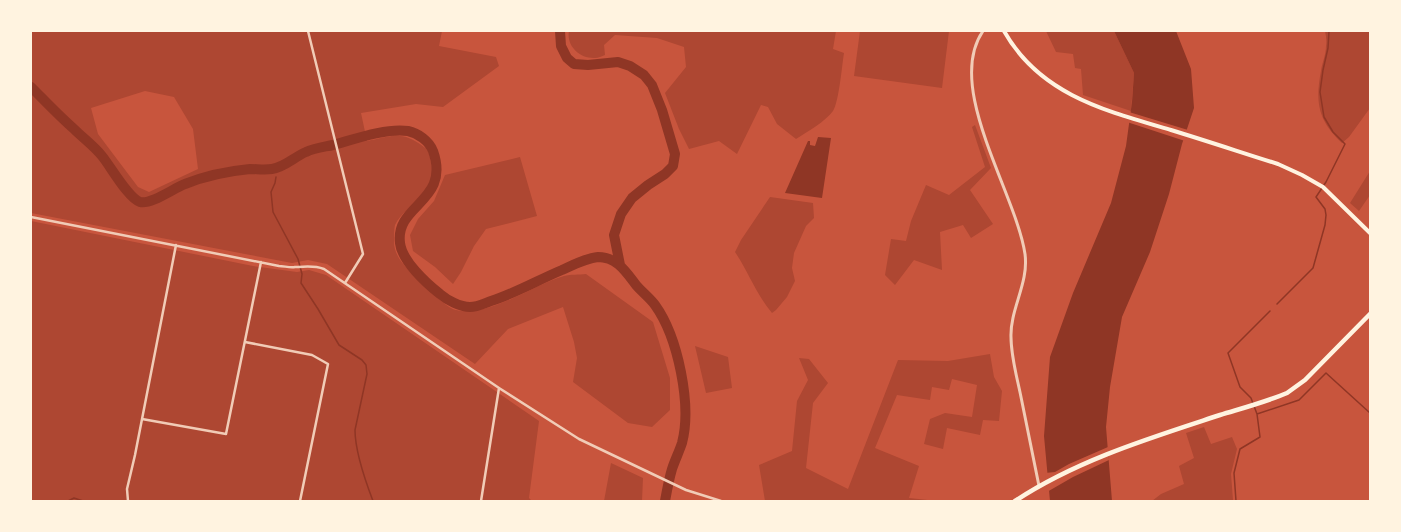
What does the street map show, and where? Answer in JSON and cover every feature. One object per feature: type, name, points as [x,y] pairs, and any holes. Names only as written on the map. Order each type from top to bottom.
[{"type":"highway","points":[[1015,501],[1048,481],[1108,453],[1287,393],[1305,380],[1370,314]]},
{"type":"main road","points":[[1004,31],[1018,52],[1044,77],[1057,87],[1089,103],[1123,116],[1278,164],[1302,175],[1323,187],[1370,233]]},
{"type":"street","points":[[308,31],[363,254],[345,283]]},
{"type":"street","points":[[983,31],[973,57],[972,87],[977,111],[1018,228],[1024,253],[1025,273],[1011,336],[1014,362],[1039,486]]},
{"type":"street","points":[[31,217],[294,268],[317,266],[345,283],[499,388],[579,439],[686,490],[721,501]]},
{"type":"street","points":[[128,501],[127,489],[176,245]]},
{"type":"street","points":[[142,419],[226,434],[261,262]]},
{"type":"street","points":[[245,342],[312,355],[328,364],[300,501]]},
{"type":"street","points":[[481,501],[499,388]]},
{"type":"shaded area","points":[[31,31],[442,31],[439,46],[496,57],[499,66],[443,107],[416,104],[361,113],[367,141],[390,136],[403,136],[424,147],[430,156],[432,172],[431,181],[426,193],[401,216],[395,225],[394,246],[399,258],[412,273],[443,302],[452,309],[456,310],[469,311],[482,309],[496,305],[552,280],[569,275],[586,274],[653,322],[670,378],[670,410],[652,427],[628,423],[573,382],[577,358],[574,342],[563,307],[508,329],[475,364],[327,264],[308,260],[292,263],[31,213]],"holes":[[[145,91],[174,97],[193,129],[198,169],[149,192],[138,187],[98,134],[91,108]]]},
{"type":"shaded area","points":[[569,31],[836,31],[833,49],[844,53],[837,100],[833,111],[826,119],[796,139],[777,124],[768,107],[761,105],[737,154],[719,141],[689,149],[679,129],[665,93],[686,67],[684,47],[657,38],[615,35],[604,45],[605,55],[596,58],[589,58],[579,54],[572,46]]},
{"type":"shaded area","points":[[860,31],[949,31],[942,88],[854,76]]},
{"type":"shaded area","points":[[1046,31],[1114,31],[1134,73],[1131,111],[1083,95],[1081,69],[1075,68],[1073,54],[1056,52]]},
{"type":"shaded area","points":[[1114,31],[1176,31],[1191,69],[1194,108],[1182,144],[1169,194],[1150,252],[1122,317],[1110,387],[1106,427],[1112,501],[1050,501],[1044,436],[1050,357],[1073,293],[1111,203],[1126,146],[1132,102],[1134,73]]},
{"type":"shaded area","points":[[1325,31],[1370,31],[1370,108],[1349,137],[1342,143],[1328,127],[1320,110],[1318,92],[1326,49]]},
{"type":"shaded area","points":[[975,125],[991,168],[970,190],[993,224],[971,238],[963,225],[940,232],[942,270],[914,260],[895,285],[885,275],[891,239],[906,241],[911,221],[926,185],[949,195],[985,167],[972,127]]},
{"type":"shaded area","points":[[818,137],[831,138],[822,198],[785,193],[808,141],[810,141],[810,145],[815,146]]},
{"type":"shaded area","points":[[520,157],[537,216],[486,229],[474,246],[453,284],[435,267],[413,251],[410,235],[418,219],[434,201],[445,175]]},
{"type":"shaded area","points":[[1370,171],[1370,195],[1359,211],[1350,203]]},
{"type":"shaded area","points":[[770,197],[813,203],[814,218],[806,226],[794,253],[792,268],[795,281],[787,297],[772,313],[761,298],[735,252],[741,240]]},
{"type":"shaded area","points":[[31,221],[253,266],[297,272],[309,270],[326,275],[539,421],[529,498],[532,501],[31,501]]},
{"type":"shaded area","points":[[695,346],[728,357],[732,388],[706,393]]},
{"type":"shaded area","points":[[990,354],[994,377],[1002,391],[999,421],[983,420],[980,435],[947,428],[943,449],[924,444],[930,419],[945,413],[972,417],[977,385],[952,379],[949,390],[932,387],[930,400],[897,395],[875,448],[919,466],[909,498],[937,501],[765,501],[759,465],[792,451],[797,401],[808,380],[799,358],[809,359],[828,383],[813,403],[806,468],[848,489],[898,360],[948,361]]},
{"type":"shaded area","points":[[1204,427],[1211,444],[1232,437],[1237,449],[1231,474],[1233,500],[1152,501],[1161,494],[1184,484],[1179,466],[1194,458],[1186,433]]},
{"type":"shaded area","points":[[611,463],[643,478],[642,501],[604,501]]},
{"type":"pier","points":[[1129,112],[1188,130],[1185,141],[1127,122]]},
{"type":"pier","points":[[1108,447],[1109,460],[1073,477],[1047,492],[1045,473],[1055,472],[1069,464]]},
{"type":"waterway","points":[[560,31],[561,46],[567,58],[574,64],[588,65],[618,62],[630,66],[644,75],[652,85],[662,110],[675,154],[673,166],[665,174],[632,198],[621,214],[614,235],[620,265]]},
{"type":"waterway","points":[[1277,304],[1313,268],[1325,225],[1326,215],[1325,209],[1316,197],[1326,182],[1345,144],[1333,132],[1324,117],[1320,92],[1328,48],[1329,31]]},
{"type":"waterway","points":[[31,87],[99,152],[125,189],[130,195],[140,202],[150,201],[180,186],[209,176],[250,169],[277,168],[309,151],[370,135],[399,130],[416,134],[423,138],[431,147],[437,168],[435,181],[429,192],[406,219],[401,230],[400,243],[405,257],[428,284],[446,299],[462,306],[475,306],[500,298],[589,259],[598,257],[616,262],[625,270],[636,285],[655,305],[670,335],[681,372],[684,391],[685,427],[682,443],[671,473],[665,501]]},
{"type":"waterway","points":[[276,177],[271,192],[273,212],[298,259],[302,274],[301,283],[339,345],[362,360],[366,365],[367,374],[355,430],[355,439],[364,475],[373,501]]},
{"type":"waterway","points":[[1236,501],[1234,473],[1240,449],[1260,437],[1257,414],[1251,398],[1240,387],[1228,353],[1270,311]]},
{"type":"waterway","points":[[1257,414],[1299,400],[1326,373],[1370,413]]},
{"type":"waterway","points":[[68,501],[74,498],[83,501]]}]
